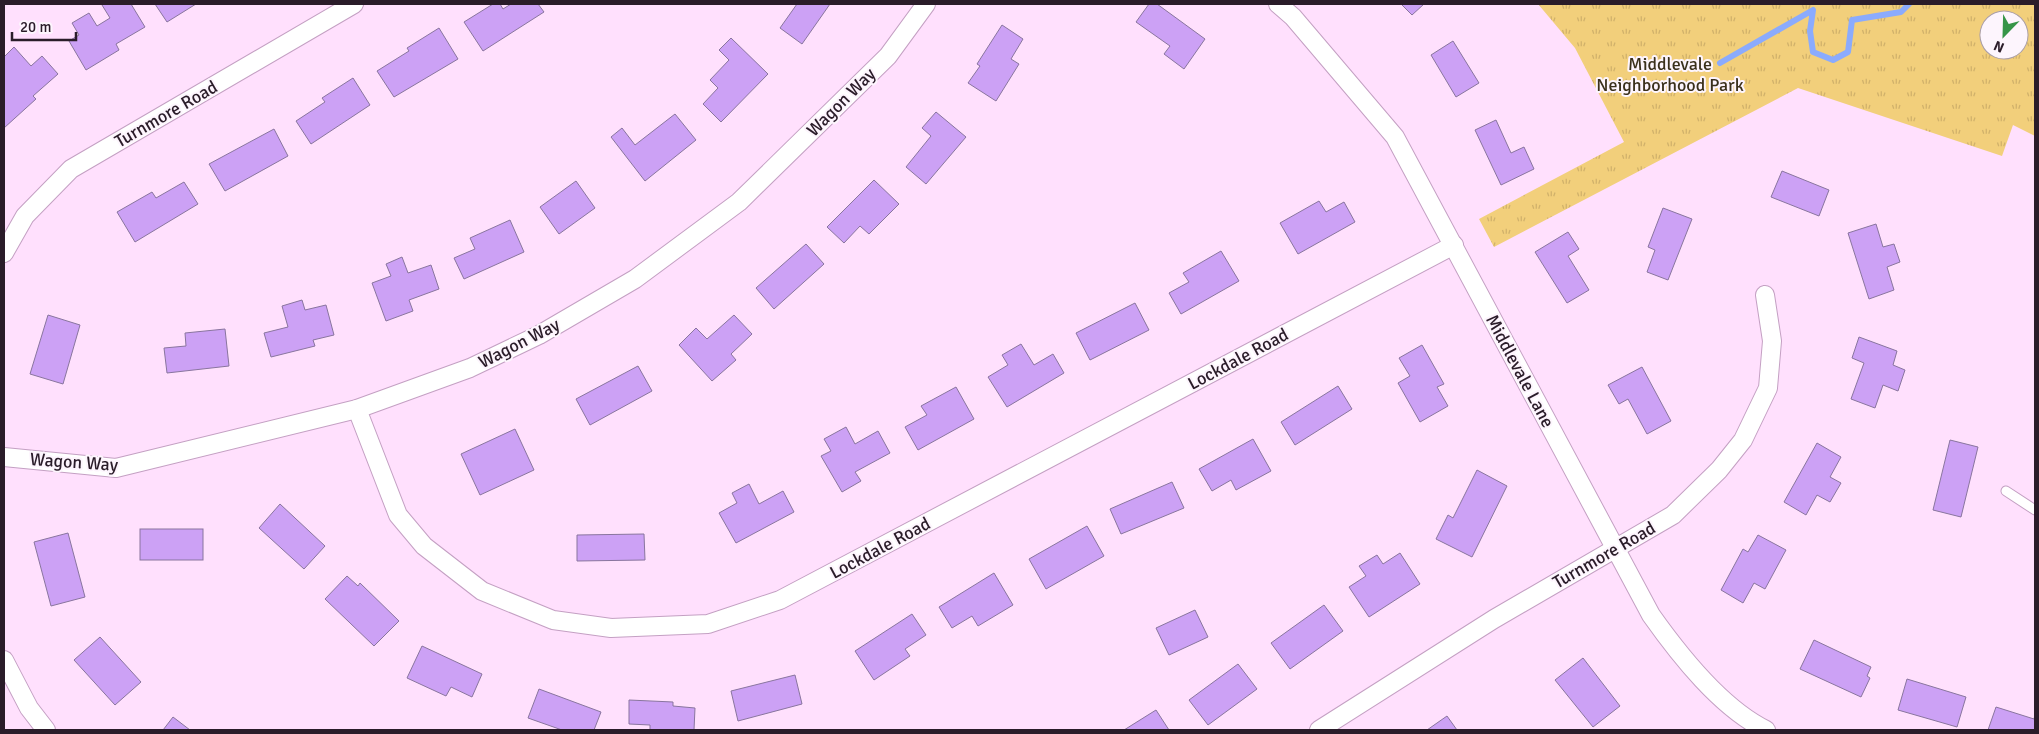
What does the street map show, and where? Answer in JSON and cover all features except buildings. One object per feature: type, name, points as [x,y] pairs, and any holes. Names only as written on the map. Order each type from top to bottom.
[{"type":"street","name":"Turnmore Road","points":[[4,253],[25,216],[71,169],[354,4]]},
{"type":"street","name":"Wagon Way","points":[[4,457],[116,468],[357,409],[470,368],[538,335],[635,279],[739,202],[888,56],[926,4]]},
{"type":"street","name":"Middlevale Lane","points":[[1278,4],[1293,17],[1394,137],[1454,245],[1614,550],[1651,615],[1681,658],[1747,721],[1766,730]]},
{"type":"street","name":"Lockdale Road","points":[[357,409],[398,515],[424,546],[482,591],[552,620],[611,628],[708,624],[780,600],[1454,245]]},
{"type":"street","name":"Turnmore Road","points":[[1319,730],[1494,619],[1673,515],[1719,470],[1744,440],[1768,388],[1772,341],[1765,295]]},
{"type":"street","points":[[4,660],[29,708],[46,730]]},
{"type":"lane","points":[[2006,491],[2035,510]]},
{"type":"green space","name":"Middlevale Neighborhood Park","points":[[1538,4],[2035,4],[2035,136],[2013,125],[2002,156],[1798,88],[1494,247],[1479,219],[1624,142],[1575,48]]},
{"type":"waterway","points":[[1720,63],[1813,10],[1810,31],[1813,52],[1833,60],[1848,52],[1852,20],[1901,12],[1909,4]]}]
